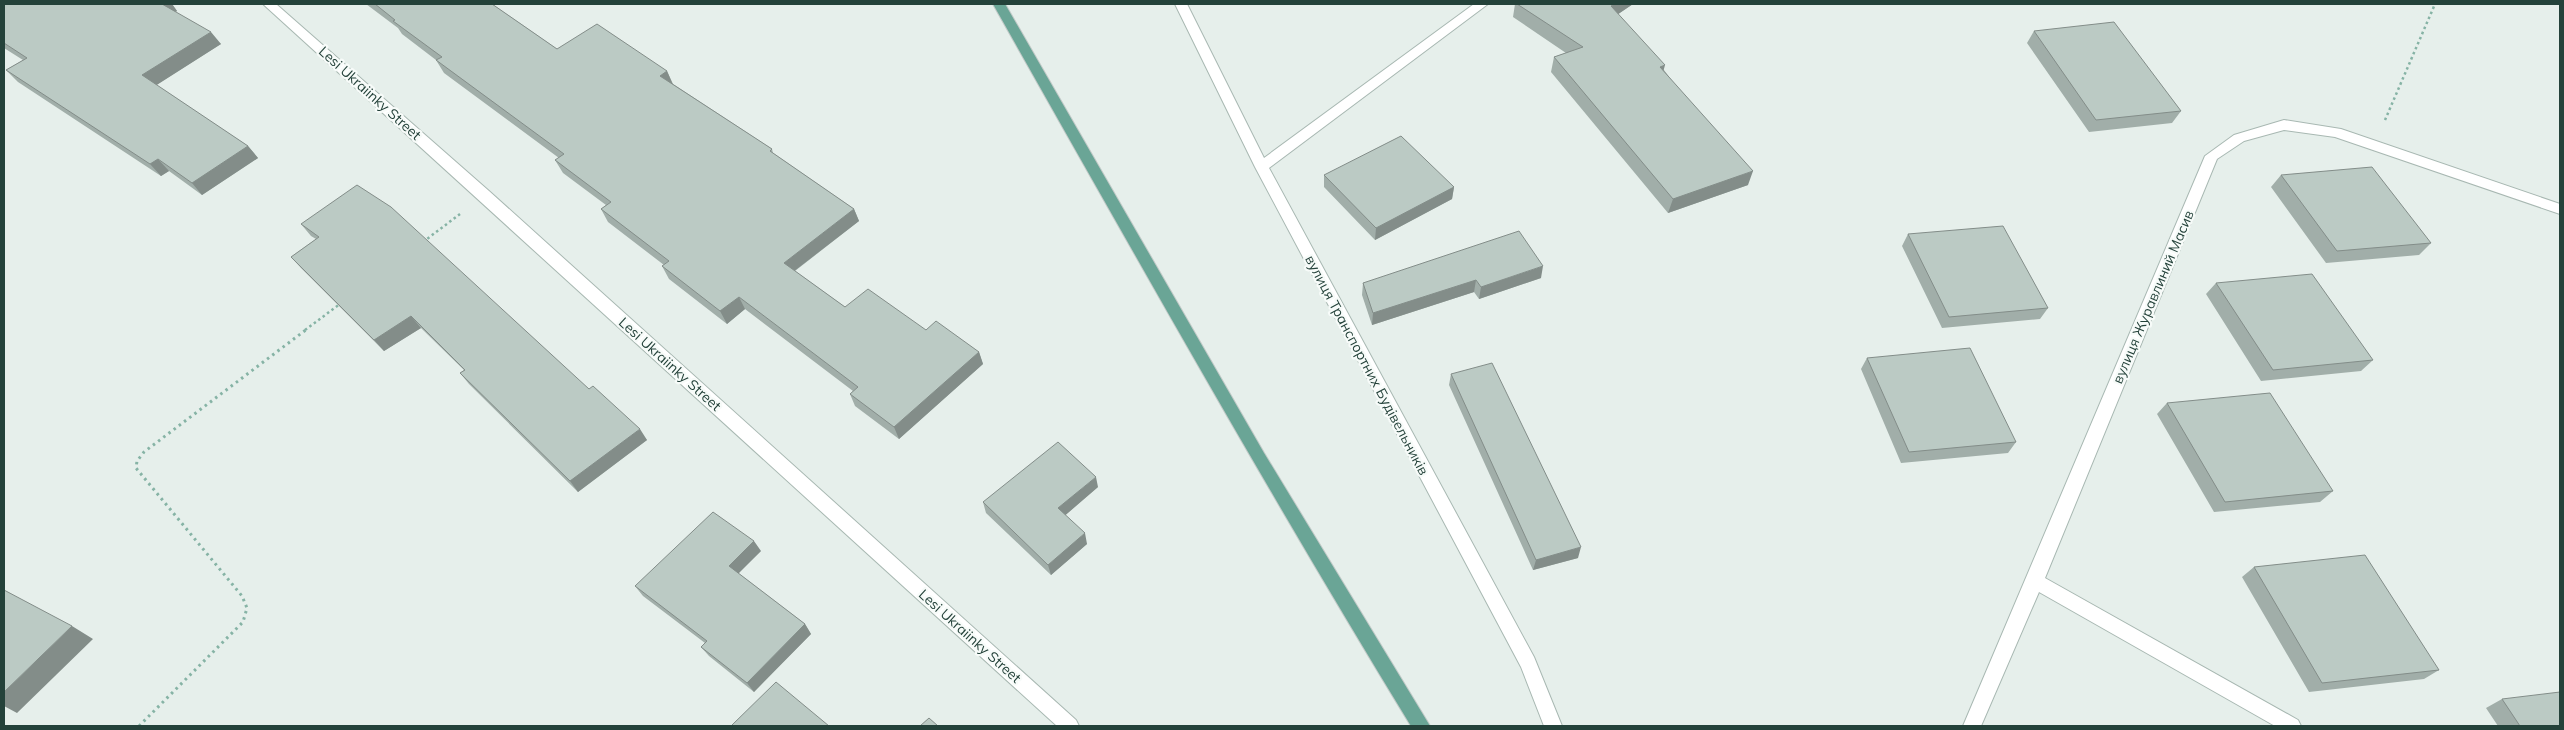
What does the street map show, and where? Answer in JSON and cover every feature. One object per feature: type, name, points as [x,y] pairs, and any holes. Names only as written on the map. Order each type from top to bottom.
[{"type":"main road","points":[[999,4],[1148,266],[1350,612],[1421,726]]},
{"type":"street","name":"Lesi Ukraiinky Street","points":[[270,4],[484,195],[1070,726]]},
{"type":"street","name":"вулиця Транспортних Будівельників","points":[[1181,4],[1262,167],[1528,663],[1553,726]]},
{"type":"street","points":[[1262,167],[1482,4]]},
{"type":"street","name":"вулиця Журавлиний Масив","points":[[1972,726],[2035,582],[2212,156],[2239,138],[2284,126],[2336,132],[2560,209]]},
{"type":"street","points":[[2035,582],[2292,726]]},
{"type":"path","points":[[2359,140],[2383,125],[2435,4]]},
{"type":"path","points":[[421,243],[484,195]]},
{"type":"path","points":[[139,726],[243,622],[247,608],[242,596],[136,468],[137,461],[144,452],[342,303]]},
{"type":"building","points":[[4,4],[162,4],[211,32],[142,75],[248,146],[192,183],[158,159],[150,164],[6,70],[27,58],[4,43]]},
{"type":"building","points":[[375,4],[492,4],[557,49],[597,24],[667,71],[660,76],[772,149],[770,151],[854,209],[784,263],[845,307],[868,289],[926,330],[936,321],[979,352],[894,427],[850,394],[858,387],[739,297],[720,311],[662,266],[669,261],[601,209],[611,202],[555,160],[564,154],[436,60],[442,57],[393,21],[395,20]]},
{"type":"building","points":[[1517,4],[1615,4],[1611,6],[1665,65],[1660,67],[1753,171],[1673,199],[1554,57],[1583,47]]},
{"type":"building","points":[[2114,22],[2181,111],[2096,120],[2034,31]]},
{"type":"building","points":[[1401,136],[1454,187],[1376,228],[1324,175]]},
{"type":"building","points":[[2372,167],[2431,243],[2337,251],[2281,175]]},
{"type":"building","points":[[357,185],[391,207],[589,389],[593,386],[640,429],[570,481],[460,373],[465,370],[411,316],[374,340],[291,257],[319,237],[301,224]]},
{"type":"building","points":[[2003,226],[2048,308],[1949,317],[1908,234]]},
{"type":"building","points":[[1519,231],[1543,266],[1481,287],[1476,280],[1373,313],[1363,283]]},
{"type":"building","points":[[2312,274],[2373,360],[2273,370],[2216,283]]},
{"type":"building","points":[[1970,348],[2016,442],[1909,452],[1867,358]]},
{"type":"building","points":[[1492,363],[1581,547],[1536,560],[1451,374]]},
{"type":"building","points":[[2270,393],[2333,491],[2225,502],[2167,403]]},
{"type":"building","points":[[1058,442],[1096,477],[1058,508],[1085,533],[1048,565],[983,502]]},
{"type":"building","points":[[713,512],[754,541],[729,566],[805,624],[747,683],[701,647],[707,641],[635,586]]},
{"type":"building","points":[[2365,555],[2439,670],[2322,683],[2254,567]]},
{"type":"building","points":[[4,590],[72,626],[4,692]]},
{"type":"building","points":[[776,682],[829,726],[731,726]]},
{"type":"building","points":[[2560,692],[2560,726],[2520,726],[2502,699]]},
{"type":"building","points":[[929,718],[938,726],[920,726]]}]
